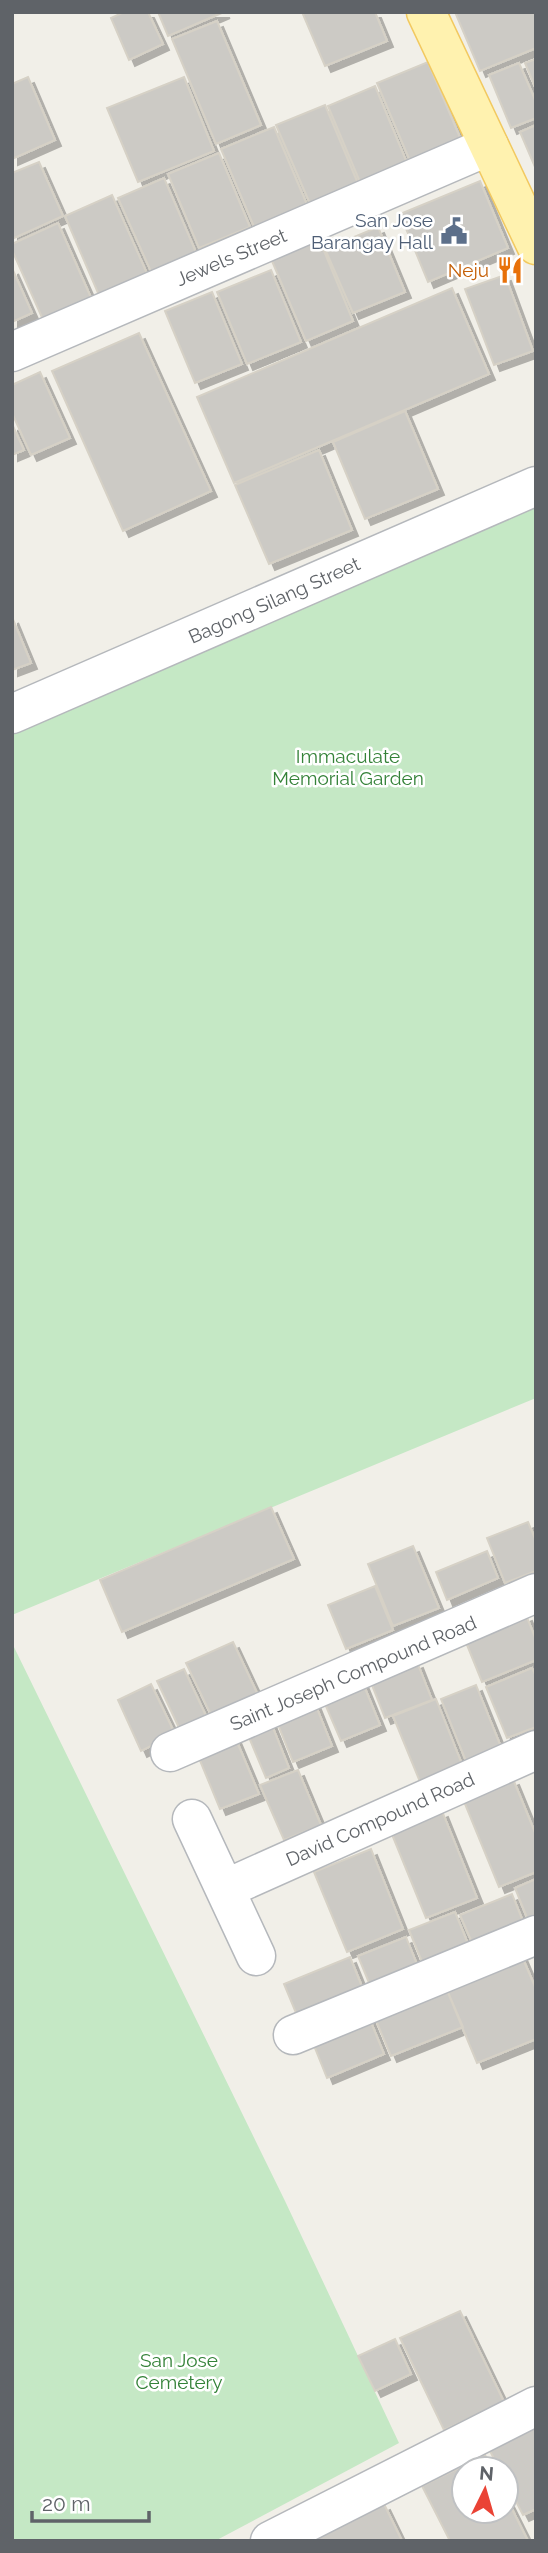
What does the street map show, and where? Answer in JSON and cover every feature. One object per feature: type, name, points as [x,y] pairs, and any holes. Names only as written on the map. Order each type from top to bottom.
[{"type":"main road","points":[[426,12],[489,146],[526,198],[536,245]]},
{"type":"street","name":"Jewels Street","points":[[12,352],[489,146]]},
{"type":"street","name":"Bagong Silang Street","points":[[12,714],[536,486]]},
{"type":"street","name":"Saint Joseph Compound Road","points":[[170,1752],[536,1593]]},
{"type":"street","name":"David Compound Road","points":[[225,1889],[536,1750]]},
{"type":"street","points":[[192,1819],[256,1956]]},
{"type":"street","points":[[293,2035],[536,1935]]},
{"type":"street","points":[[270,2541],[536,2406]]},
{"type":"green space","name":"Immaculate Memorial Garden","points":[[536,496],[536,1398],[12,1615],[12,720]]},
{"type":"green space","name":"San Jose Cemetery","points":[[12,1643],[285,2201],[399,2443],[215,2541],[12,2541]]},
{"type":"building","points":[[124,12],[148,12],[163,44],[129,60],[111,18]]},
{"type":"building","points":[[158,12],[224,12],[168,36]]},
{"type":"building","points":[[302,12],[375,12],[387,41],[325,66]]},
{"type":"building","points":[[455,12],[536,12],[536,48],[480,71]]},
{"type":"building","points":[[217,21],[261,125],[216,144],[172,39]]},
{"type":"building","points":[[536,59],[536,89],[525,63]]},
{"type":"building","points":[[428,62],[461,140],[410,161],[377,83]]},
{"type":"building","points":[[519,63],[536,102],[536,118],[511,128],[489,75]]},
{"type":"building","points":[[28,77],[55,140],[12,159],[12,84]]},
{"type":"building","points":[[184,77],[214,151],[138,182],[107,108]]},
{"type":"building","points":[[375,86],[407,163],[360,182],[328,106]]},
{"type":"building","points":[[325,105],[359,186],[311,206],[276,125]]},
{"type":"building","points":[[536,125],[536,167],[535,167],[520,132]]},
{"type":"building","points":[[274,127],[308,207],[255,229],[221,149]]},
{"type":"building","points":[[219,153],[250,227],[199,248],[168,174]]},
{"type":"building","points":[[39,162],[63,216],[12,239],[12,173]]},
{"type":"building","points":[[164,178],[198,257],[153,276],[118,198]]},
{"type":"building","name":"San Jose Barangay Hall","points":[[480,181],[508,248],[428,282],[400,214]]},
{"type":"building","points":[[112,195],[149,278],[101,300],[65,216]]},
{"type":"building","points":[[58,223],[92,300],[44,322],[12,250],[12,244]]},
{"type":"building","points":[[378,227],[405,292],[353,313],[325,249]]},
{"type":"building","points":[[317,234],[353,321],[306,341],[269,254]]},
{"type":"building","points":[[12,268],[32,313],[12,322]]},
{"type":"building","points":[[271,270],[301,342],[247,364],[217,292]]},
{"type":"building","points":[[505,275],[533,351],[494,365],[465,289]]},
{"type":"building","points":[[452,288],[489,374],[234,483],[197,397]]},
{"type":"building","points":[[212,292],[242,364],[195,383],[165,311]]},
{"type":"building","points":[[139,333],[211,491],[123,531],[52,371]]},
{"type":"building","points":[[40,372],[70,438],[31,455],[12,413],[12,385]]},
{"type":"building","points":[[405,411],[438,489],[365,519],[333,442]]},
{"type":"building","points":[[12,424],[24,450],[12,455]]},
{"type":"building","points":[[319,450],[352,530],[269,564],[235,485]]},
{"type":"building","points":[[12,617],[31,663],[12,670]]},
{"type":"building","points":[[271,1507],[294,1559],[122,1632],[100,1580]]},
{"type":"building","points":[[528,1522],[536,1541],[536,1571],[505,1583],[487,1538]]},
{"type":"building","points":[[413,1546],[439,1608],[393,1626],[368,1564]]},
{"type":"building","points":[[487,1551],[498,1578],[447,1600],[436,1572]]},
{"type":"building","points":[[375,1586],[393,1630],[346,1649],[328,1605]]},
{"type":"building","points":[[526,1615],[536,1640],[536,1660],[482,1682],[465,1640]]},
{"type":"building","points":[[233,1642],[257,1693],[211,1715],[186,1663]]},
{"type":"building","points":[[417,1662],[432,1700],[385,1718],[370,1680]]},
{"type":"building","points":[[532,1668],[536,1676],[536,1727],[507,1738],[486,1687]]},
{"type":"building","points":[[184,1669],[207,1718],[180,1730],[157,1681]]},
{"type":"building","points":[[362,1681],[380,1725],[341,1741],[322,1697]]},
{"type":"building","points":[[151,1684],[175,1734],[141,1751],[118,1700]]},
{"type":"building","points":[[476,1685],[503,1752],[468,1766],[441,1699]]},
{"type":"building","points":[[312,1696],[332,1746],[293,1762],[273,1712]]},
{"type":"building","points":[[436,1699],[467,1777],[425,1794],[393,1716]]},
{"type":"building","points":[[267,1713],[289,1768],[266,1778],[243,1723]]},
{"type":"building","points":[[232,1730],[259,1794],[220,1809],[194,1746]]},
{"type":"building","points":[[298,1770],[321,1825],[284,1840],[260,1785]]},
{"type":"building","points":[[513,1779],[536,1835],[536,1872],[499,1887],[463,1799]]},
{"type":"building","points":[[442,1811],[477,1898],[426,1918],[391,1832]]},
{"type":"building","points":[[371,1849],[403,1929],[347,1952],[314,1872]]},
{"type":"building","points":[[536,1879],[536,1922],[530,1925],[515,1888]]},
{"type":"building","points":[[512,1894],[528,1934],[477,1954],[460,1915]]},
{"type":"building","points":[[455,1912],[473,1956],[427,1974],[409,1930]]},
{"type":"building","points":[[406,1937],[422,1977],[374,1995],[358,1956]]},
{"type":"building","points":[[520,1952],[536,1989],[536,2039],[477,2063],[444,1983]]},
{"type":"building","points":[[350,1957],[367,1999],[301,2025],[284,1984]]},
{"type":"building","points":[[444,1983],[463,2027],[391,2056],[372,2011]]},
{"type":"building","points":[[368,2015],[384,2054],[327,2078],[311,2038]]},
{"type":"building","points":[[460,2311],[504,2402],[444,2430],[400,2338]]},
{"type":"building","points":[[395,2339],[411,2374],[375,2391],[358,2356]]},
{"type":"building","points":[[536,2418],[536,2509],[523,2515],[520,2509],[520,2455],[492,2455],[486,2443]]},
{"type":"building","points":[[450,2472],[450,2525],[520,2525],[528,2541],[450,2541],[422,2486]]},
{"type":"building","points":[[384,2504],[402,2541],[311,2541]]},
{"type":"place","name":"San Jose Barangay Hall","points":[[454,231]]},
{"type":"place","name":"Neju","points":[[510,270]]}]
